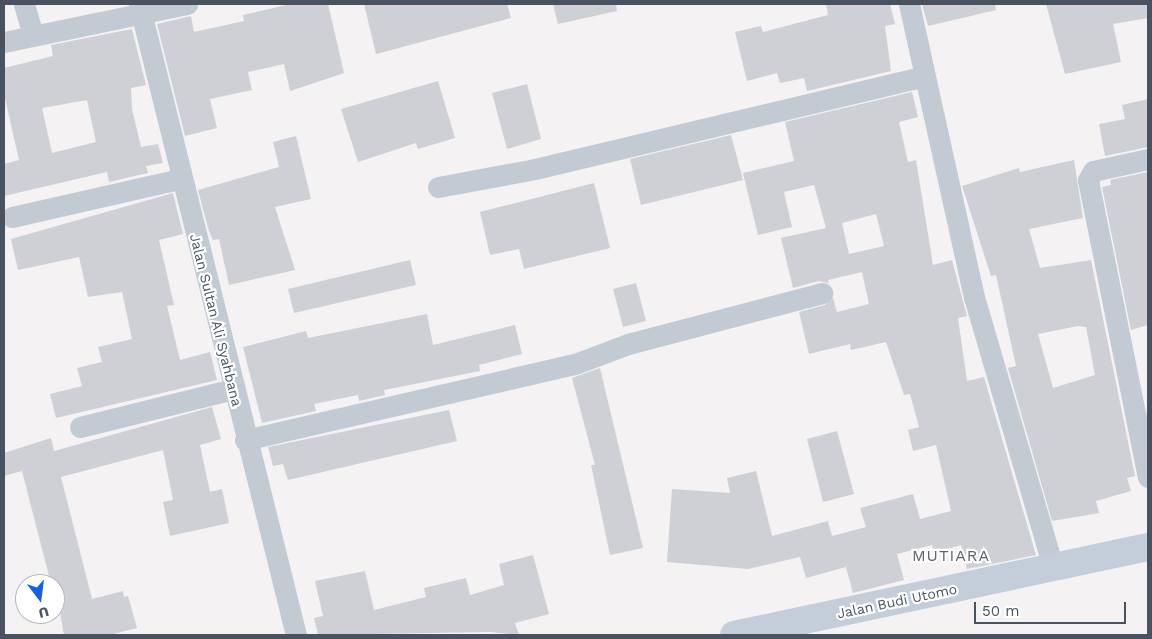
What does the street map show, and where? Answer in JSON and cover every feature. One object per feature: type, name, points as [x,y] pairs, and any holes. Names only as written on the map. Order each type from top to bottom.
[{"type":"street","points":[[24,4],[33,36]]},
{"type":"street","points":[[4,42],[140,8],[187,4]]},
{"type":"street","points":[[909,4],[974,297],[1053,568]]},
{"type":"street","name":"Jalan Sultan Ali Syahbana","points":[[140,8],[179,179],[296,635]]},
{"type":"street","points":[[438,187],[535,169],[924,76]]},
{"type":"street","points":[[1148,159],[1093,171],[1088,180],[1148,477]]},
{"type":"street","points":[[12,217],[179,179]]},
{"type":"street","points":[[245,440],[575,364],[628,344],[822,293]]},
{"type":"street","points":[[80,427],[233,389]]},
{"type":"street","name":"Jalan Budi Utomo","points":[[734,635],[1148,547]]},
{"type":"building","points":[[291,4],[328,4],[344,73],[290,91],[284,64],[248,72],[252,90],[210,99],[217,128],[185,136],[157,24],[191,16],[194,32],[244,21],[243,15]]},
{"type":"building","points":[[364,4],[507,4],[511,18],[376,54]]},
{"type":"building","points":[[553,4],[616,4],[617,11],[558,24]]},
{"type":"building","points":[[826,4],[890,4],[895,24],[885,26],[891,71],[807,91],[804,78],[780,83],[777,73],[747,81],[735,32],[761,26],[763,32],[828,15]]},
{"type":"building","points":[[922,4],[995,4],[996,10],[928,26]]},
{"type":"building","points":[[1046,4],[1148,4],[1148,18],[1113,24],[1121,62],[1065,74]]},
{"type":"building","points":[[132,29],[146,85],[131,88],[132,109],[141,147],[158,144],[163,163],[146,166],[148,173],[109,182],[107,172],[4,196],[4,164],[19,160],[4,94],[4,68],[53,56],[51,45]],"holes":[[[87,100],[96,142],[52,153],[42,108]]]},
{"type":"building","points":[[438,81],[455,138],[418,149],[416,143],[358,162],[341,109]]},
{"type":"building","points":[[527,84],[541,139],[507,149],[492,93]]},
{"type":"building","points":[[912,92],[918,117],[899,122],[908,162],[916,160],[933,265],[952,260],[967,316],[958,318],[967,381],[984,377],[1036,555],[967,569],[961,545],[934,553],[932,545],[897,554],[904,580],[853,593],[846,567],[806,578],[800,557],[748,569],[667,562],[672,489],[730,493],[727,478],[756,471],[772,536],[828,521],[832,536],[866,527],[860,508],[913,494],[920,519],[951,511],[936,445],[913,451],[908,430],[919,427],[910,394],[904,395],[886,342],[851,350],[850,344],[809,354],[799,312],[825,305],[833,298],[837,312],[869,304],[862,272],[828,280],[829,283],[819,281],[793,288],[781,238],[826,228],[814,185],[784,192],[792,227],[758,235],[743,173],[794,161],[785,122]],"holes":[[[876,214],[884,246],[849,254],[842,223]]]},
{"type":"building","points":[[1148,99],[1148,147],[1105,156],[1099,124],[1125,119],[1122,105]]},
{"type":"building","points":[[731,135],[743,180],[641,205],[630,159]]},
{"type":"building","points":[[296,136],[311,199],[275,207],[295,270],[229,285],[219,239],[213,240],[198,190],[279,167],[273,142]]},
{"type":"building","points":[[1074,160],[1083,218],[1029,229],[1040,268],[1091,260],[1135,476],[1127,478],[1131,491],[1096,501],[1099,513],[1052,521],[1008,368],[1016,366],[996,275],[991,276],[962,186],[1019,168],[1020,172]],"holes":[[[1078,326],[1086,327],[1095,375],[1053,388],[1038,334]]]},
{"type":"building","points":[[1148,172],[1148,325],[1131,330],[1102,187],[1111,185],[1110,180]]},
{"type":"building","points":[[594,183],[610,248],[524,269],[519,249],[490,255],[480,212]]},
{"type":"building","points":[[173,193],[183,234],[159,240],[174,305],[167,306],[180,360],[210,352],[217,380],[56,418],[50,394],[82,386],[77,368],[102,362],[98,347],[132,339],[122,292],[88,297],[79,257],[18,270],[11,239]]},
{"type":"building","points":[[410,260],[416,285],[294,313],[288,289]]},
{"type":"building","points":[[636,283],[646,321],[623,327],[613,289]]},
{"type":"building","points":[[427,314],[433,345],[515,325],[522,354],[479,365],[480,371],[384,390],[385,395],[359,401],[358,395],[314,404],[316,411],[262,423],[243,347],[306,331],[308,338]]},
{"type":"building","points":[[600,368],[643,548],[610,555],[591,465],[595,465],[572,378]]},
{"type":"building","points":[[212,407],[221,439],[200,445],[210,492],[222,489],[229,523],[170,536],[163,502],[173,500],[163,450],[61,477],[92,599],[123,591],[124,597],[128,596],[137,628],[109,635],[64,635],[62,624],[65,624],[65,574],[48,574],[22,471],[4,476],[4,453],[51,438],[54,451]]},
{"type":"building","points":[[449,410],[457,441],[288,480],[283,464],[273,466],[268,447]]},
{"type":"building","points":[[837,431],[854,494],[823,502],[807,439]]},
{"type":"building","points":[[533,555],[549,614],[515,623],[519,635],[490,632],[318,635],[314,618],[323,616],[315,581],[365,571],[374,610],[426,597],[424,588],[466,578],[470,595],[504,585],[499,564]]},
{"type":"district","name":"MUTIARA","points":[[951,556]]}]
